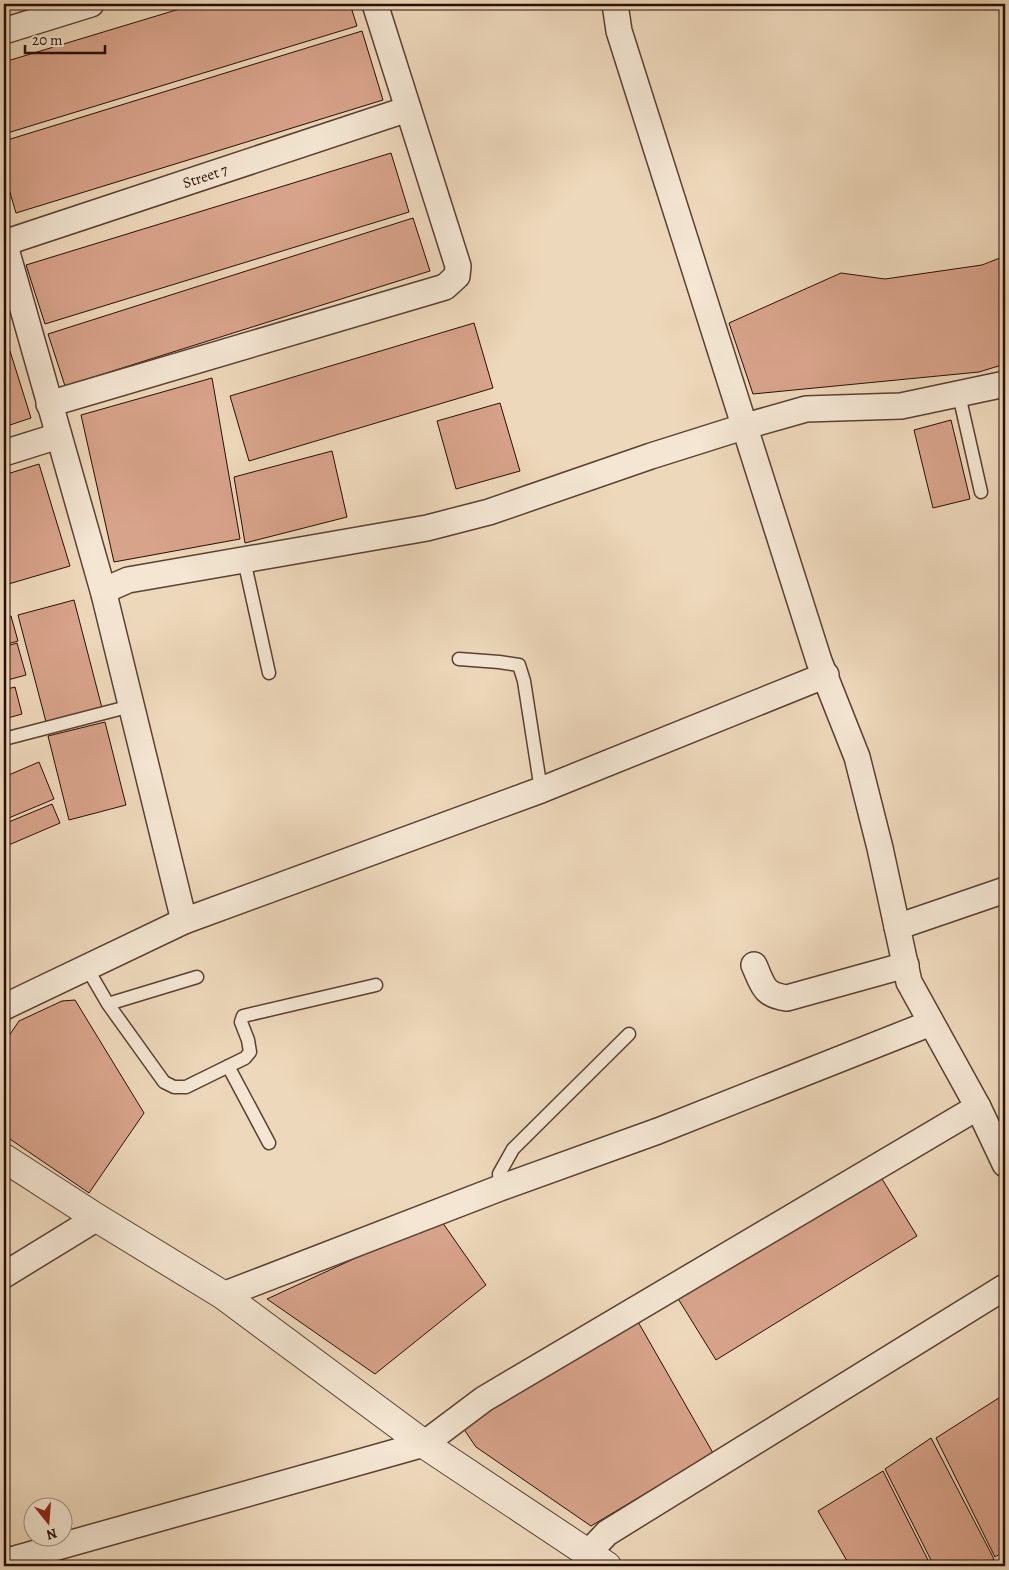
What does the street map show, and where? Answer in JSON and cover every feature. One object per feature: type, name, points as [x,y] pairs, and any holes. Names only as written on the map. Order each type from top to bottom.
[{"type":"street","points":[[4,31],[91,4]]},
{"type":"street","points":[[50,404],[445,287],[457,276],[458,266],[375,4]]},
{"type":"street","points":[[615,4],[619,31],[746,426],[819,661],[858,758],[909,982],[978,1107],[1005,1164]]},
{"type":"street","name":"Street 7","points":[[4,243],[408,109]]},
{"type":"street","points":[[4,243],[104,594],[184,921]]},
{"type":"street","points":[[104,594],[112,587],[128,580],[427,528],[489,512],[652,456],[806,409],[901,406],[1005,384]]},
{"type":"street","points":[[4,453],[58,436]]},
{"type":"street","points":[[4,1007],[184,921],[540,790],[826,675]]},
{"type":"street","points":[[897,927],[1005,890]]},
{"type":"street","points":[[754,965],[765,990],[775,997],[788,998],[906,965]]},
{"type":"street","points":[[223,1295],[500,1188],[658,1131],[931,1023]]},
{"type":"street","points":[[4,1562],[424,1444],[484,1399],[978,1107]]},
{"type":"street","points":[[4,1158],[97,1218],[223,1295],[424,1444],[595,1562],[607,1533],[1005,1287]]},
{"type":"street","points":[[4,1275],[97,1218]]},
{"type":"lane","points":[[959,394],[981,492]]},
{"type":"lane","points":[[244,560],[269,673]]},
{"type":"lane","points":[[459,659],[499,662],[518,666],[524,681],[540,790]]},
{"type":"lane","points":[[4,739],[130,706]]},
{"type":"lane","points":[[87,968],[108,1004],[164,1082],[174,1087],[186,1088],[245,1058],[250,1052],[248,1040],[241,1022],[243,1016],[376,985]]},
{"type":"lane","points":[[108,1004],[197,977]]},
{"type":"lane","points":[[500,1188],[499,1174],[513,1149],[629,1034]]},
{"type":"lane","points":[[228,1066],[269,1143]]},
{"type":"building","points":[[196,4],[350,4],[357,26],[4,134],[4,62]]},
{"type":"building","points":[[362,31],[383,100],[16,213],[4,172],[4,141]]},
{"type":"building","points":[[391,153],[409,212],[45,324],[26,265]]},
{"type":"building","points":[[413,218],[430,271],[65,386],[48,334]]},
{"type":"building","points":[[1005,256],[1005,364],[979,372],[753,394],[729,323],[841,273],[885,279],[982,265]]},
{"type":"building","points":[[474,323],[493,388],[249,461],[230,396]]},
{"type":"building","points":[[10,351],[31,418],[4,427],[4,353]]},
{"type":"building","points":[[212,378],[240,539],[114,562],[81,415]]},
{"type":"building","points":[[500,403],[520,471],[456,489],[437,421]]},
{"type":"building","points":[[951,420],[970,499],[933,508],[914,430]]},
{"type":"building","points":[[332,451],[347,517],[245,543],[234,477]]},
{"type":"building","points":[[39,464],[70,566],[5,585],[4,475]]},
{"type":"building","points":[[74,600],[102,708],[46,722],[18,615]]},
{"type":"building","points":[[11,616],[18,641],[4,645],[4,618]]},
{"type":"building","points":[[17,643],[26,675],[4,681],[4,647]]},
{"type":"building","points":[[15,687],[22,714],[4,719],[4,690]]},
{"type":"building","points":[[105,722],[126,805],[69,820],[48,736]]},
{"type":"building","points":[[39,762],[54,799],[4,820],[4,777]]},
{"type":"building","points":[[52,804],[60,823],[4,847],[4,824]]},
{"type":"building","points":[[75,1000],[144,1113],[89,1193],[4,1135],[4,1043],[19,1021],[62,1001]]},
{"type":"building","points":[[879,1174],[917,1236],[716,1360],[677,1297]]},
{"type":"building","points":[[440,1219],[486,1285],[375,1374],[267,1299]]},
{"type":"building","points":[[637,1320],[713,1453],[591,1526],[476,1447],[461,1425]]},
{"type":"building","points":[[1005,1394],[1005,1551],[995,1557],[936,1438]]},
{"type":"building","points":[[931,1438],[994,1559],[982,1566],[934,1566],[885,1469]]},
{"type":"building","points":[[883,1471],[931,1566],[850,1566],[818,1511]]}]
